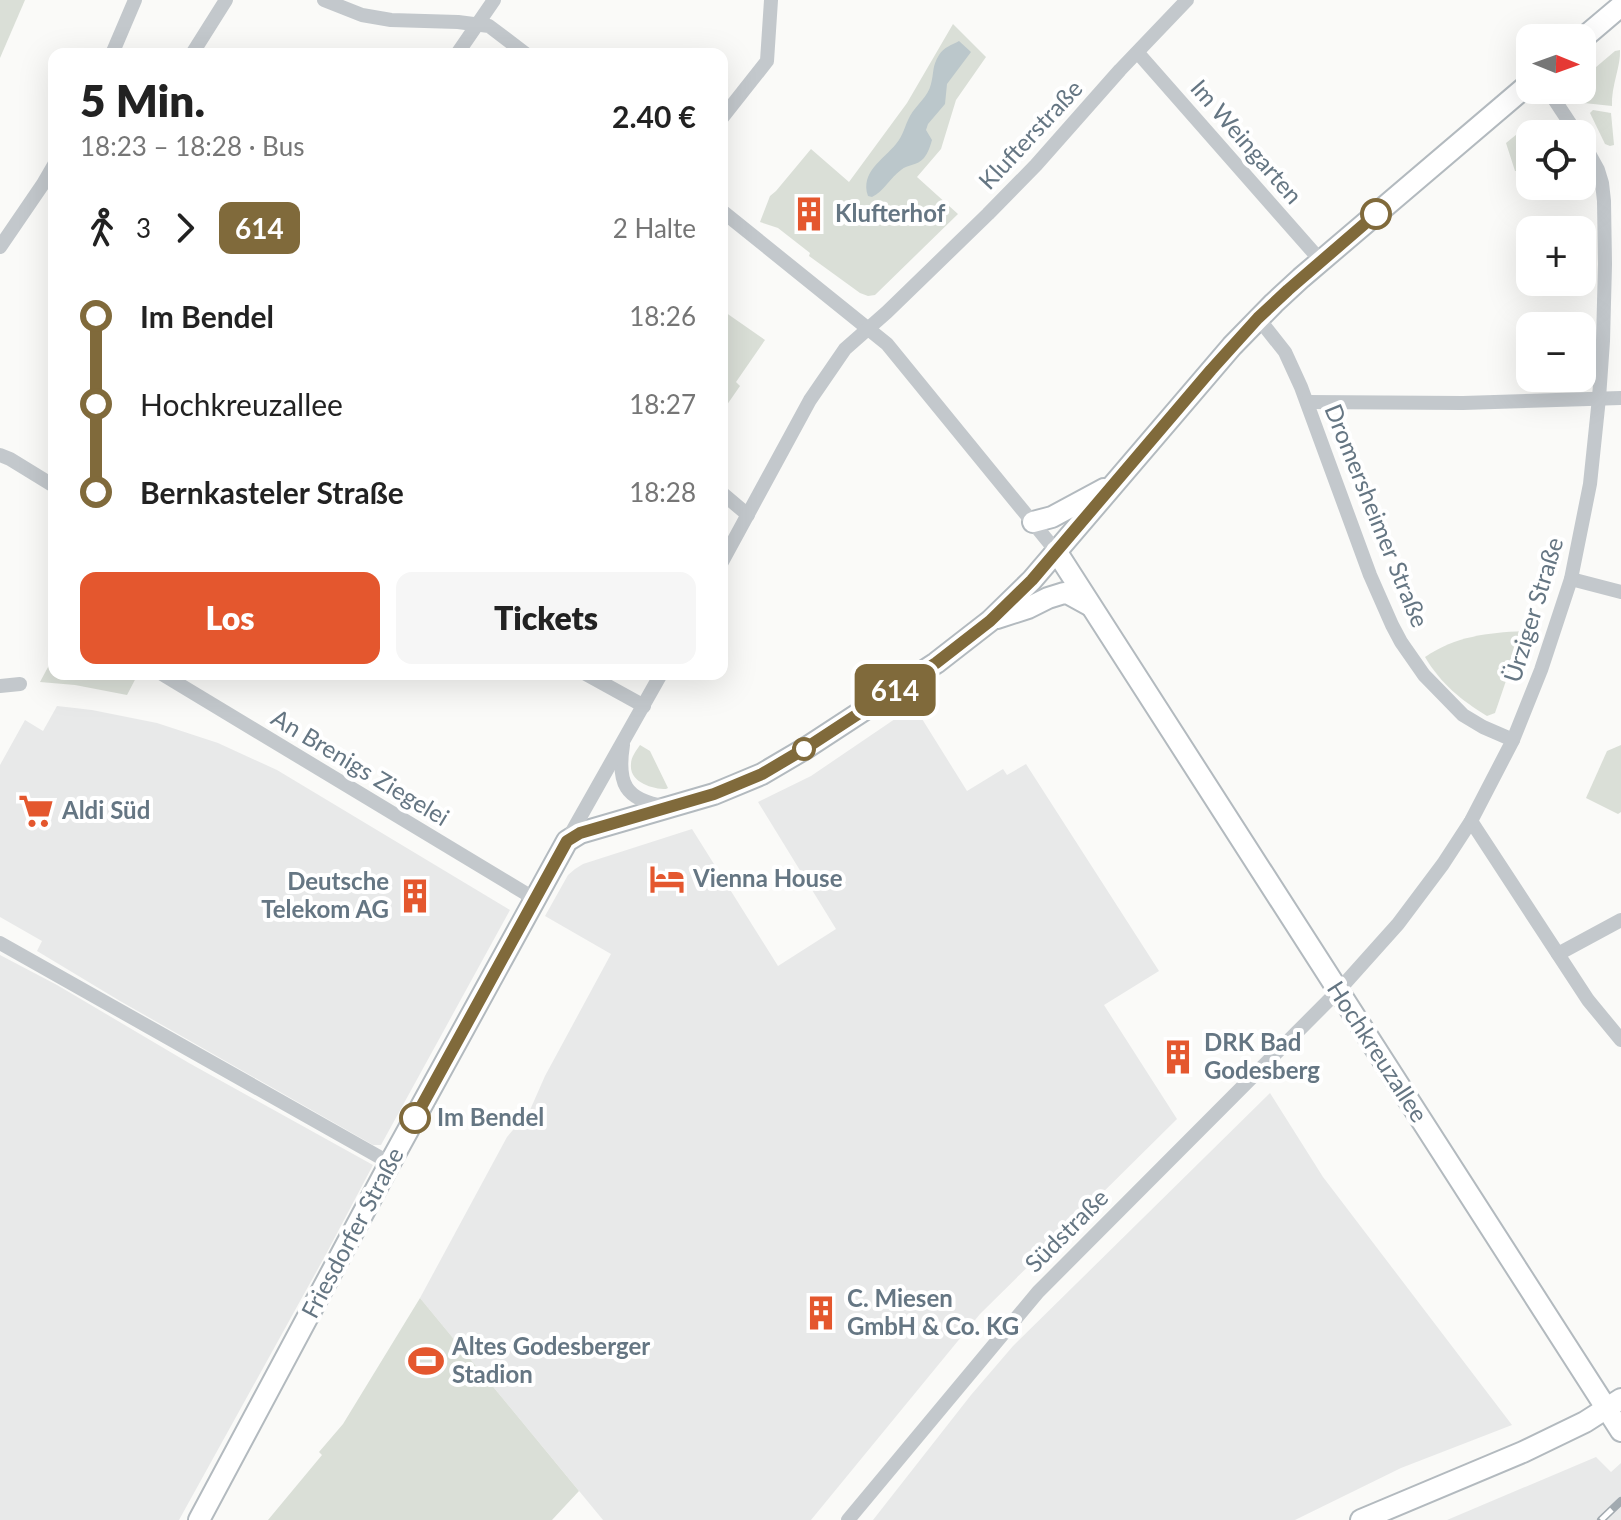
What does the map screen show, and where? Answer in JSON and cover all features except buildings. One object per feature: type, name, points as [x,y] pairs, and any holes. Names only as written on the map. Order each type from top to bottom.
[{"type":"street","points":[[115,48],[135,0]]},
{"type":"street","points":[[196,48],[226,0]]},
{"type":"street","points":[[324,0],[362,15],[391,20],[489,26],[519,48]]},
{"type":"street","points":[[461,48],[494,0]]},
{"type":"street","points":[[728,110],[767,61],[771,0]]},
{"type":"street","name":"Klufterstraße","points":[[867,328],[1036,165],[1187,0]]},
{"type":"street","points":[[1596,27],[1621,6]]},
{"type":"street","name":"Im Weingarten","points":[[1138,53],[1321,261]]},
{"type":"street","points":[[567,841],[580,833],[714,794],[762,774],[936,663],[990,621],[1032,580],[1258,318],[1516,95]]},
{"type":"street","name":"Ürziger Straße","points":[[1338,991],[1398,924],[1471,821],[1513,740],[1541,670],[1571,579],[1590,484],[1599,398],[1605,276],[1603,192],[1596,166]]},
{"type":"street","points":[[0,247],[48,175]]},
{"type":"street","name":"Hochkreuzallee","points":[[728,216],[897,354],[1056,551],[1564,1341],[1614,1404],[1621,1431]]},
{"type":"street","name":"Dromersheimer Straße","points":[[1258,318],[1285,352],[1307,402],[1360,548],[1401,642],[1424,675],[1463,715],[1513,740]]},
{"type":"street","points":[[728,551],[810,400],[845,349],[867,328]]},
{"type":"street","points":[[1307,402],[1463,403],[1621,398]]},
{"type":"street","points":[[0,455],[48,482]]},
{"type":"street","points":[[1033,522],[1052,517],[1114,484]]},
{"type":"street","points":[[728,498],[748,515]]},
{"type":"street","points":[[1571,579],[1621,592]]},
{"type":"street","points":[[990,621],[1064,593],[1092,607]]},
{"type":"street","name":"An Brenigs Ziegelei","points":[[172,680],[535,899]]},
{"type":"street","points":[[597,680],[644,706]]},
{"type":"street","name":"Friesdorfer Straße","points":[[199,1520],[390,1163],[658,680]]},
{"type":"street","points":[[0,686],[20,684]]},
{"type":"street","name":"Friesdorfer Straße","points":[[624,737],[621,760],[626,790],[649,803],[673,807]]},
{"type":"street","points":[[1471,821],[1588,1000],[1621,1040]]},
{"type":"street","points":[[1558,954],[1621,920]]},
{"type":"street","points":[[0,943],[390,1163]]},
{"type":"street","name":"Südstraße","points":[[848,1520],[1038,1292],[1338,991]]},
{"type":"street","points":[[1361,1520],[1523,1452],[1614,1404]]},
{"type":"shaded area","points":[[0,0],[25,0],[0,58]]},
{"type":"shaded area","points":[[953,24],[986,57],[956,100],[941,149],[917,177],[958,214],[875,295],[868,296],[809,256],[810,253],[778,228],[760,222],[770,196],[811,149],[849,182],[907,103]]},
{"type":"shaded area","points":[[959,41],[971,52],[947,84],[945,104],[928,124],[926,130],[932,140],[927,154],[901,170],[872,197],[868,196],[866,188],[870,173],[898,141],[910,116],[927,93],[939,55]]},
{"type":"shaded area","points":[[1620,50],[1612,106],[1593,104],[1596,104],[1596,67]]},
{"type":"shaded area","points":[[1593,110],[1611,113],[1614,145],[1605,144],[1590,113]]},
{"type":"shaded area","points":[[1516,135],[1516,171],[1515,171],[1506,143]]},
{"type":"shaded area","points":[[728,314],[765,340],[736,382],[740,386],[728,403]]},
{"type":"shaded area","points":[[1523,631],[1495,713],[1487,716],[1452,691],[1425,657],[1448,644],[1472,637]]},
{"type":"shaded area","points":[[48,667],[48,680],[135,680],[127,695],[40,682]]},
{"type":"shaded area","points":[[57,706],[157,723],[218,743],[277,770],[510,910],[381,1145],[373,1145],[120,1001],[37,951],[42,941],[0,917],[0,765],[25,720],[43,731]]},
{"type":"shaded area","points":[[914,706],[967,791],[1003,769],[1007,775],[1026,764],[1159,971],[1104,1005],[1177,1119],[980,1314],[811,1520],[603,1520],[420,1298],[507,1137],[530,1110],[611,954],[545,916],[568,875],[583,864],[692,829],[778,966],[836,929],[758,802],[811,776]]},
{"type":"shaded area","points":[[640,745],[650,751],[668,788],[648,786],[634,776],[631,761]]},
{"type":"shaded area","points":[[1621,745],[1621,812],[1618,814],[1586,798],[1607,751]]},
{"type":"shaded area","points":[[0,955],[373,1165],[179,1520],[0,1520]]},
{"type":"shaded area","points":[[1270,1093],[1323,1177],[1512,1425],[1401,1468],[1295,1520],[873,1520],[1013,1346]]},
{"type":"shaded area","name":"Altes Godesberger Stadion","points":[[420,1298],[579,1491],[552,1520],[268,1520],[322,1455],[319,1452],[343,1424]]},
{"type":"shaded area","points":[[1596,1457],[1611,1472],[1621,1463],[1621,1520],[1447,1520]]},
{"type":"railway","points":[[1601,1520],[1621,1501]]},
{"type":"bus line","name":"614","points":[[415,1118],[567,841],[580,833],[714,794],[762,774],[936,663],[990,621],[1032,580],[1258,318],[1376,214]]},
{"type":"place","name":"Klufterhof","points":[[809,214]]},
{"type":"place","name":"Aldi Süd","points":[[36,811]]},
{"type":"place","name":"Vienna House","points":[[667,879]]},
{"type":"place","name":"Deutsche Telekom AG","points":[[415,896]]},
{"type":"place","name":"DRK Bad Godesberg","points":[[1178,1057]]},
{"type":"place","name":"Im Bendel","points":[[415,1118]]},
{"type":"place","name":"C. Miesen GmbH & Co. KG","points":[[821,1313]]},
{"type":"place","name":"Altes Godesberger Stadion","points":[[426,1361]]}]
